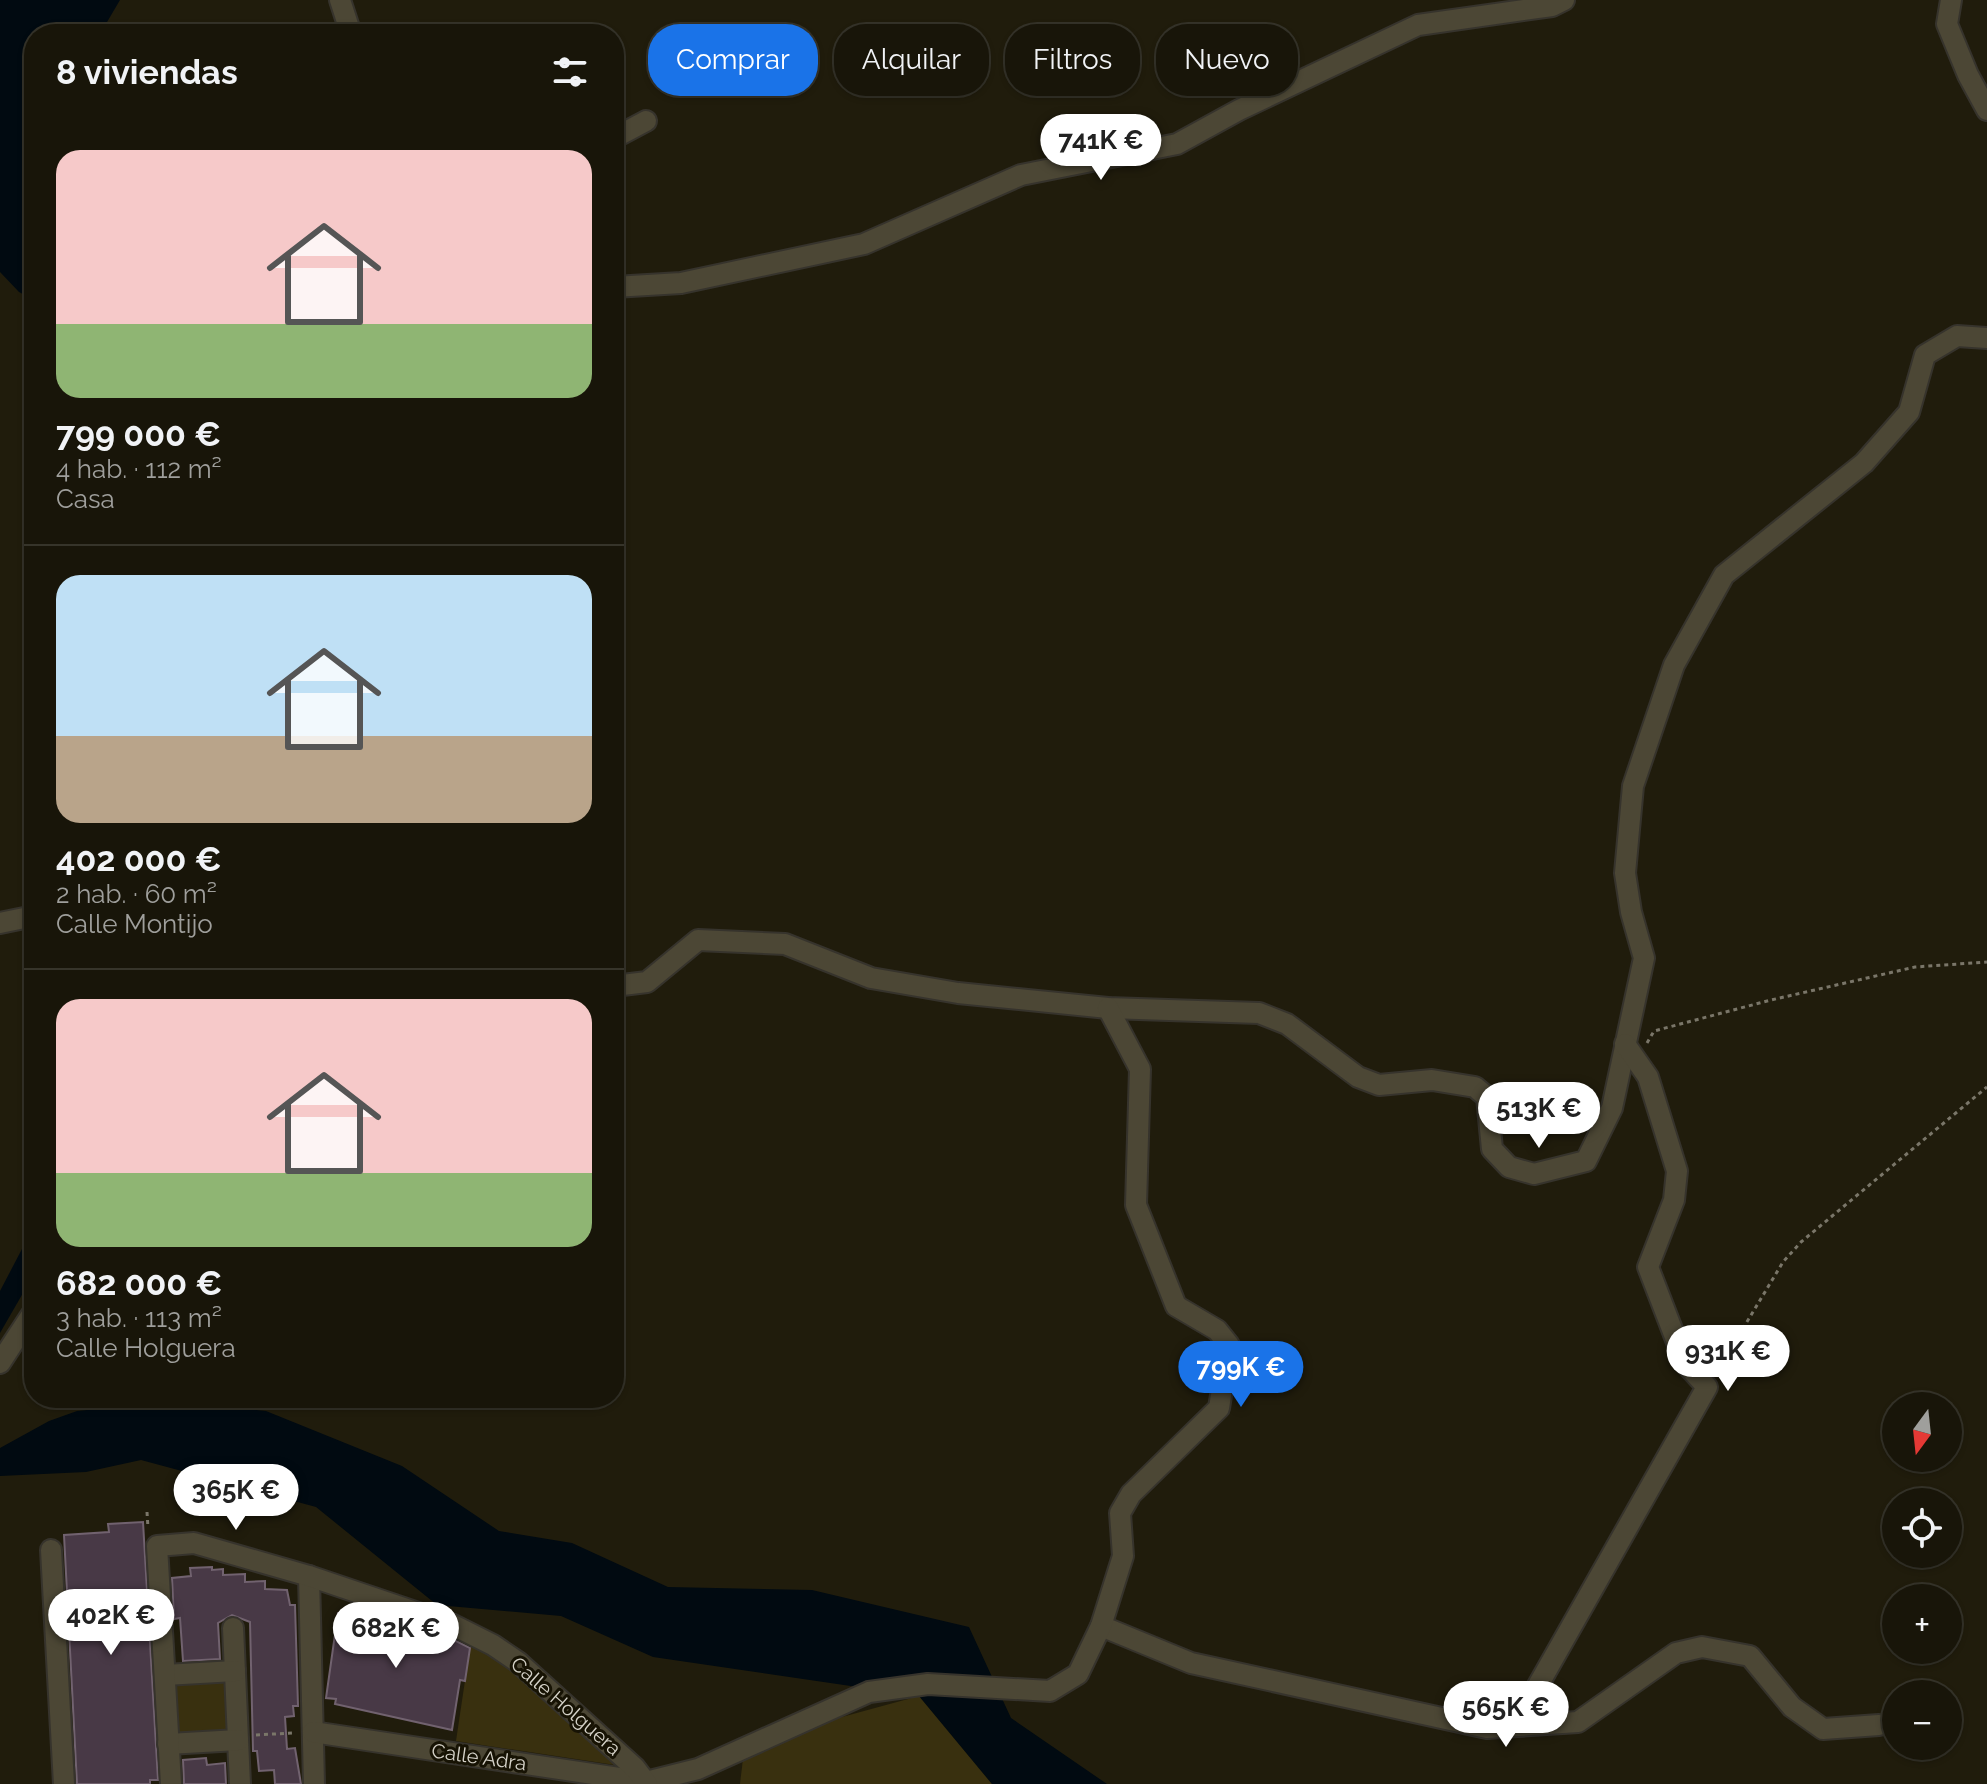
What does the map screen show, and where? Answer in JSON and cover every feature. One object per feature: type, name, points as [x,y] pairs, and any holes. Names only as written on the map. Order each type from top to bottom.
[{"type":"street","points":[[340,0],[348,24]]},
{"type":"street","points":[[624,286],[681,283],[864,244],[1021,175],[1177,144],[1239,110],[1418,25],[1552,6],[1564,0]]},
{"type":"street","points":[[1951,0],[1947,24],[1968,75],[1987,110]]},
{"type":"street","points":[[624,133],[646,121]]},
{"type":"street","points":[[624,985],[647,982],[698,940],[785,944],[871,978],[958,993],[1108,1008],[1259,1013],[1287,1024],[1358,1077],[1379,1085],[1432,1080],[1475,1087],[1487,1097],[1492,1149],[1509,1167],[1534,1174],[1586,1161],[1612,1108],[1630,1052],[1644,958],[1631,912],[1625,873],[1633,786],[1674,665],[1724,575],[1864,463],[1909,412],[1925,355],[1957,336],[1987,338]]},
{"type":"street","points":[[0,923],[24,918]]},
{"type":"street","points":[[646,1783],[698,1769],[869,1692],[928,1684],[1050,1691],[1078,1674],[1101,1626],[1123,1556],[1120,1513],[1131,1494],[1219,1408],[1229,1345],[1217,1330],[1176,1306],[1136,1205],[1140,1069],[1108,1008]]},
{"type":"street","points":[[1515,1726],[1707,1387],[1685,1363],[1648,1267],[1674,1200],[1677,1171],[1648,1077],[1630,1052]]},
{"type":"street","points":[[0,1363],[24,1326]]},
{"type":"street","name":"Calle Holguera","points":[[165,1675],[157,1546],[194,1543],[309,1576],[451,1624],[493,1645],[540,1682],[635,1768],[646,1783]]},
{"type":"street","points":[[51,1550],[64,1784]]},
{"type":"street","points":[[309,1576],[308,1732],[314,1784]]},
{"type":"street","points":[[1101,1626],[1191,1663],[1487,1728],[1578,1722],[1676,1653],[1702,1647],[1750,1656],[1792,1707],[1823,1729],[1879,1725]]},
{"type":"street","points":[[233,1628],[240,1784]]},
{"type":"street","points":[[171,1784],[165,1675],[235,1671]]},
{"type":"street","name":"Calle Adra","points":[[308,1732],[560,1776],[646,1783]]},
{"type":"street","points":[[168,1744],[238,1738]]},
{"type":"path","points":[[1630,1052],[1654,1031],[1915,967],[1987,962]]},
{"type":"path","points":[[1707,1387],[1783,1262],[1801,1242],[1987,1087]]},
{"type":"path","points":[[238,1738],[308,1732]]},
{"type":"shaded area","points":[[0,0],[120,0],[106,24],[24,24],[24,295],[0,272]]},
{"type":"shaded area","points":[[24,1245],[24,1291],[0,1333],[0,1291]]},
{"type":"shaded area","points":[[107,1408],[240,1408],[266,1411],[402,1466],[499,1531],[572,1543],[668,1587],[812,1590],[969,1627],[1011,1718],[1107,1784],[992,1784],[919,1696],[653,1657],[561,1616],[437,1605],[316,1507],[141,1460],[86,1472],[0,1476],[0,1448],[49,1421],[77,1411]]},
{"type":"shaded area","points":[[472,1634],[635,1768],[456,1741]]},
{"type":"shaded area","points":[[235,1671],[238,1740],[168,1744],[165,1675]]},
{"type":"shaded area","points":[[919,1696],[992,1784],[740,1784],[743,1759],[831,1720]]},
{"type":"building","points":[[143,1522],[158,1780],[150,1780],[150,1784],[77,1784],[64,1535],[109,1532],[108,1524]]},
{"type":"building","points":[[212,1567],[212,1570],[223,1569],[223,1575],[245,1574],[245,1582],[265,1581],[265,1589],[287,1590],[290,1605],[295,1605],[298,1706],[293,1706],[294,1716],[285,1717],[287,1749],[295,1748],[301,1784],[275,1784],[274,1770],[259,1771],[257,1751],[253,1751],[250,1622],[232,1615],[218,1623],[220,1659],[183,1661],[180,1618],[174,1619],[172,1578],[191,1576],[190,1568]]},
{"type":"building","points":[[338,1613],[382,1616],[381,1620],[446,1636],[470,1648],[465,1681],[460,1680],[452,1730],[335,1704],[336,1699],[326,1698]]},
{"type":"building","points":[[206,1758],[207,1765],[225,1763],[226,1784],[184,1784],[183,1760]]}]
